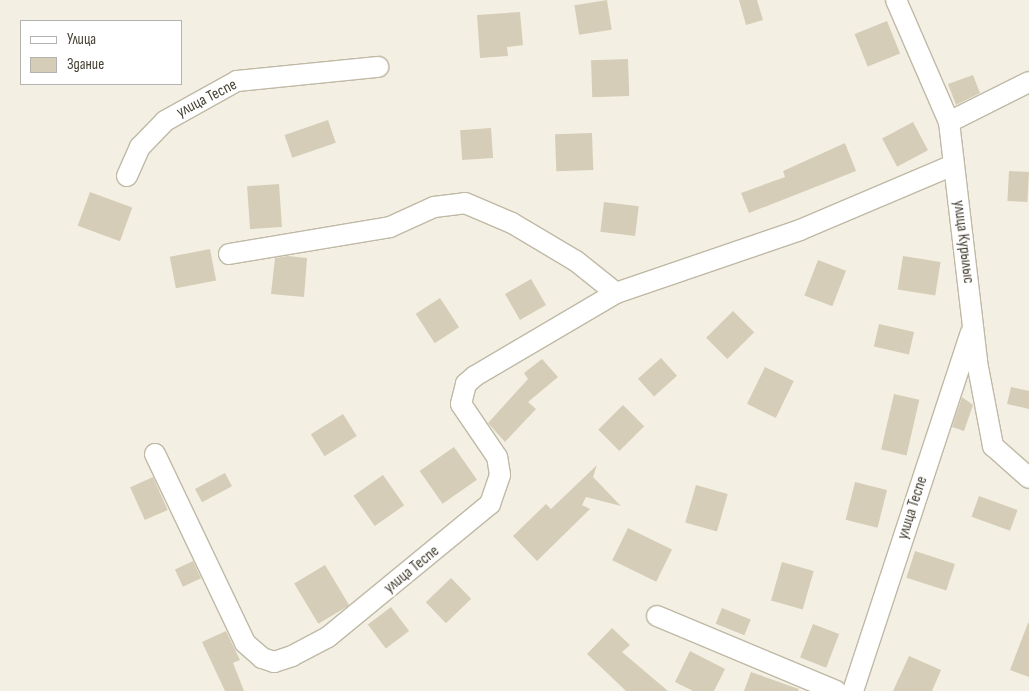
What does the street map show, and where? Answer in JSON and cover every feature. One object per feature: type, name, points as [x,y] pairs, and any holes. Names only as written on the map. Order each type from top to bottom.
[{"type":"street","name":"улица Курылыс","points":[[896,0],[949,122],[973,326],[993,446],[1029,478]]},
{"type":"street","name":"улица Теспе","points":[[127,176],[140,147],[165,121],[237,81],[378,67]]},
{"type":"street","points":[[949,122],[1029,82]]},
{"type":"street","name":"улица Теспе","points":[[155,454],[245,644],[268,660],[292,656],[328,637],[490,504],[500,475],[497,457],[461,404],[466,384],[616,293],[800,230],[953,165]]},
{"type":"street","points":[[229,254],[390,227],[434,207],[465,203],[512,223],[576,262],[616,293]]},
{"type":"street","name":"улица Теспе","points":[[853,691],[973,326]]},
{"type":"street","points":[[657,616],[836,691]]},
{"type":"building","points":[[607,0],[612,30],[579,35],[574,5]]},
{"type":"building","points":[[739,0],[757,0],[763,20],[746,25]]},
{"type":"building","points":[[520,12],[523,45],[507,47],[508,56],[480,58],[477,15]]},
{"type":"building","points":[[887,21],[900,53],[868,67],[855,34]]},
{"type":"building","points":[[628,59],[629,96],[592,97],[591,60]]},
{"type":"building","points":[[973,75],[980,93],[956,105],[948,84]]},
{"type":"building","points":[[328,120],[336,143],[292,158],[285,135]]},
{"type":"building","points":[[913,122],[928,150],[897,167],[882,138]]},
{"type":"building","points":[[491,128],[493,158],[462,160],[460,130]]},
{"type":"building","points":[[592,133],[593,170],[556,171],[555,134]]},
{"type":"building","points":[[845,143],[856,171],[749,213],[741,193],[785,177],[783,171]]},
{"type":"building","points":[[1009,171],[1029,172],[1027,202],[1007,201]]},
{"type":"building","points":[[279,184],[282,227],[250,229],[247,186]]},
{"type":"building","points":[[90,192],[132,207],[120,241],[78,226]]},
{"type":"building","points":[[604,202],[639,206],[635,236],[600,232]]},
{"type":"building","points":[[210,249],[216,280],[176,288],[170,257]]},
{"type":"building","points":[[288,256],[307,258],[304,297],[271,294],[275,258]]},
{"type":"building","points":[[903,256],[941,262],[935,296],[898,290]]},
{"type":"building","points":[[818,260],[846,271],[832,306],[804,295]]},
{"type":"building","points":[[531,279],[546,305],[520,320],[505,294]]},
{"type":"building","points":[[440,298],[459,327],[435,343],[416,314]]},
{"type":"building","points":[[733,311],[754,332],[727,359],[706,338]]},
{"type":"building","points":[[879,324],[914,332],[909,355],[874,346]]},
{"type":"building","points":[[661,358],[677,376],[654,397],[638,379]]},
{"type":"building","points":[[542,359],[558,377],[528,402],[536,409],[505,442],[488,423],[528,379],[524,373]]},
{"type":"building","points":[[765,367],[794,381],[776,418],[747,404]]},
{"type":"building","points":[[1011,387],[1029,391],[1029,409],[1007,404]]},
{"type":"building","points":[[894,394],[919,400],[907,455],[881,450]]},
{"type":"building","points":[[962,397],[973,405],[964,431],[952,427]]},
{"type":"building","points":[[623,405],[644,426],[619,451],[598,430]]},
{"type":"building","points":[[343,414],[357,436],[325,456],[311,434]]},
{"type":"building","points":[[454,447],[477,480],[443,504],[420,471]]},
{"type":"building","points":[[597,465],[593,477],[621,506],[586,497],[582,505],[590,509],[537,561],[513,536],[546,504],[551,509]]},
{"type":"building","points":[[225,473],[232,486],[202,502],[195,489]]},
{"type":"building","points":[[383,475],[404,505],[375,526],[354,496]]},
{"type":"building","points":[[153,477],[168,510],[145,520],[130,487]]},
{"type":"building","points":[[855,482],[887,490],[878,528],[846,520]]},
{"type":"building","points":[[696,485],[728,494],[717,532],[685,522]]},
{"type":"building","points":[[979,496],[1018,510],[1010,531],[971,517]]},
{"type":"building","points":[[628,528],[672,549],[656,582],[612,560]]},
{"type":"building","points":[[915,551],[955,564],[946,591],[906,578]]},
{"type":"building","points":[[193,561],[201,578],[183,587],[175,569]]},
{"type":"building","points":[[782,562],[814,571],[803,610],[771,600]]},
{"type":"building","points":[[325,565],[349,605],[318,624],[294,584]]},
{"type":"building","points":[[451,578],[471,599],[446,623],[426,602]]},
{"type":"building","points":[[391,607],[409,631],[386,648],[368,624]]},
{"type":"building","points":[[722,608],[751,620],[744,635],[716,624]]},
{"type":"building","points":[[1029,623],[1029,677],[1010,670]]},
{"type":"building","points":[[813,624],[839,634],[826,668],[800,658]]},
{"type":"building","points":[[612,628],[630,645],[622,652],[668,691],[626,691],[587,654]]},
{"type":"building","points":[[226,631],[240,660],[233,663],[244,691],[225,691],[202,642]]},
{"type":"building","points":[[690,651],[725,669],[714,691],[693,691],[675,682]]},
{"type":"building","points":[[909,656],[941,670],[932,691],[893,691]]},
{"type":"building","points":[[751,672],[799,689],[798,691],[744,691]]}]
